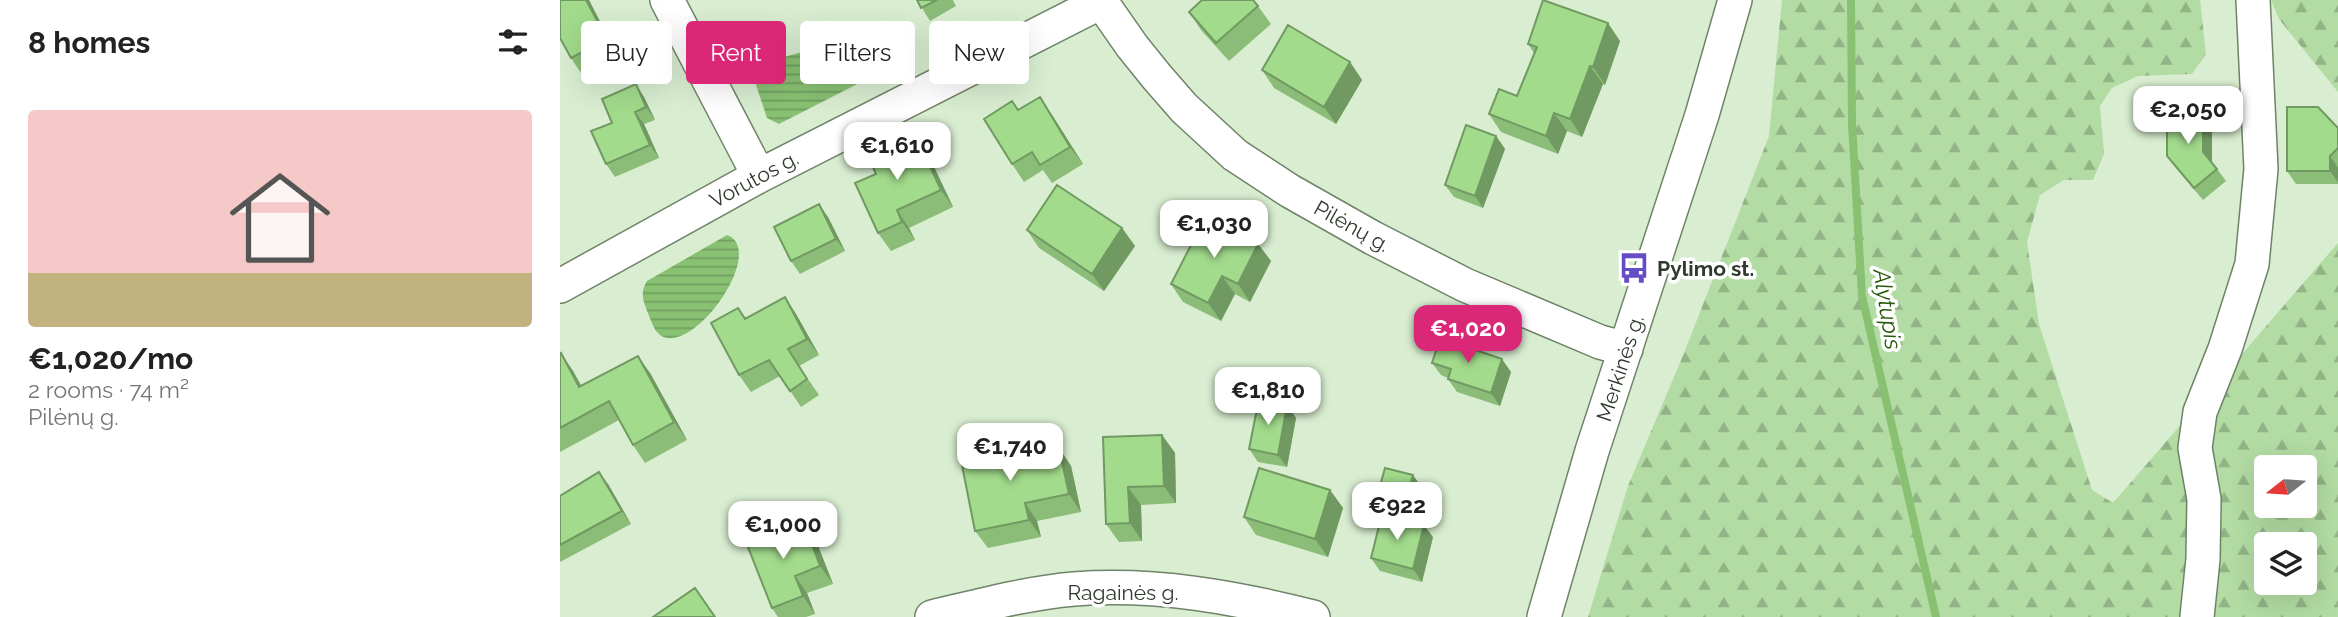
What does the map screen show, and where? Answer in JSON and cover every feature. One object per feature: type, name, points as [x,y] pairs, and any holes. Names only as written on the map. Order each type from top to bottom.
[{"type":"street","points":[[667,0],[759,176]]},
{"type":"street","name":"Merkinės g.","points":[[1544,617],[1592,451],[1702,115],[1735,0]]},
{"type":"street","points":[[2197,617],[2203,559],[2204,499],[2195,448],[2200,412],[2225,349],[2252,264],[2261,169],[2253,0]]},
{"type":"street","name":"Vorutos g.","points":[[560,286],[759,176],[1101,1]]},
{"type":"street","name":"Pilėnų g.","points":[[1101,1],[1132,47],[1157,77],[1184,108],[1235,155],[1361,232],[1465,285],[1600,342],[1626,349]]},
{"type":"street","name":"Ragainės g.","points":[[932,617],[1019,597],[1073,589],[1140,587],[1257,603],[1313,617]]},
{"type":"green space","points":[[1782,0],[2200,0],[2206,54],[2192,74],[2138,76],[2112,88],[2100,106],[2104,154],[2093,180],[2064,180],[2040,195],[2027,242],[2039,324],[2092,490],[2113,503],[2338,243],[2338,617],[1588,617],[1628,486],[1684,353],[1769,136]]},
{"type":"green space","points":[[2271,0],[2338,0],[2338,92],[2279,19]]},
{"type":"shaded area","points":[[800,53],[800,84],[857,84],[779,124],[767,118],[756,85],[786,84],[786,56]]},
{"type":"shaded area","points":[[727,235],[737,245],[738,260],[733,279],[721,299],[707,317],[690,331],[674,338],[660,335],[653,326],[644,302],[643,290],[647,281]]},
{"type":"building","points":[[560,0],[586,0],[597,21],[581,21],[581,53],[571,58],[560,38]]},
{"type":"building","points":[[917,0],[937,0],[921,8]]},
{"type":"building","points":[[1202,0],[1253,0],[1258,6],[1216,43],[1189,12]]},
{"type":"building","points":[[1543,0],[1608,23],[1593,67],[1590,66],[1570,119],[1554,113],[1546,136],[1489,114],[1499,89],[1517,96],[1537,47],[1528,44]]},
{"type":"building","points":[[1288,25],[1350,62],[1324,107],[1262,70]]},
{"type":"building","points":[[636,84],[646,107],[635,112],[650,145],[606,164],[591,131],[612,123],[602,99]]},
{"type":"building","points":[[1040,97],[1070,147],[1040,165],[1032,152],[1012,164],[984,119],[1012,101],[1018,110]]},
{"type":"building","points":[[2287,107],[2318,107],[2338,128],[2338,148],[2330,156],[2330,171],[2287,171]]},
{"type":"building","points":[[2167,111],[2203,111],[2203,152],[2217,169],[2194,188],[2167,156]]},
{"type":"building","points":[[1466,125],[1496,136],[1475,196],[1445,185]]},
{"type":"building","points":[[915,134],[941,190],[897,210],[902,222],[878,233],[855,183],[876,174],[868,156]]},
{"type":"building","points":[[1057,185],[1122,228],[1092,274],[1027,230]]},
{"type":"building","points":[[819,204],[836,239],[791,261],[774,227]]},
{"type":"building","points":[[1206,216],[1258,244],[1238,284],[1222,276],[1208,303],[1171,284]]},
{"type":"building","points":[[785,297],[807,339],[788,349],[807,379],[790,391],[769,360],[739,375],[711,323],[738,308],[745,319]]},
{"type":"building","points":[[1440,338],[1502,359],[1491,393],[1448,379],[1451,369],[1432,363]]},
{"type":"building","points":[[561,353],[579,387],[638,356],[674,422],[633,445],[609,401],[560,428]]},
{"type":"building","points":[[1259,399],[1287,405],[1278,455],[1249,449]]},
{"type":"building","points":[[1162,435],[1164,486],[1128,487],[1130,523],[1106,524],[1103,437]]},
{"type":"building","points":[[1024,442],[1027,455],[1059,448],[1069,494],[1025,503],[1029,520],[975,531],[960,455]]},
{"type":"building","points":[[1259,468],[1330,490],[1315,539],[1244,517]]},
{"type":"building","points":[[1385,468],[1413,475],[1406,500],[1378,493]]},
{"type":"building","points":[[599,472],[622,511],[560,545],[560,496]]},
{"type":"building","points":[[1382,514],[1424,525],[1413,569],[1371,558]]},
{"type":"building","points":[[803,520],[820,566],[795,576],[803,596],[772,608],[746,542]]},
{"type":"building","points":[[695,588],[715,617],[653,617]]},
{"type":"waterway","name":"Alytupis","points":[[1851,0],[1852,124],[1862,296],[1936,617]]},
{"type":"place","name":"Pylimo st.","points":[[1634,268]]}]
